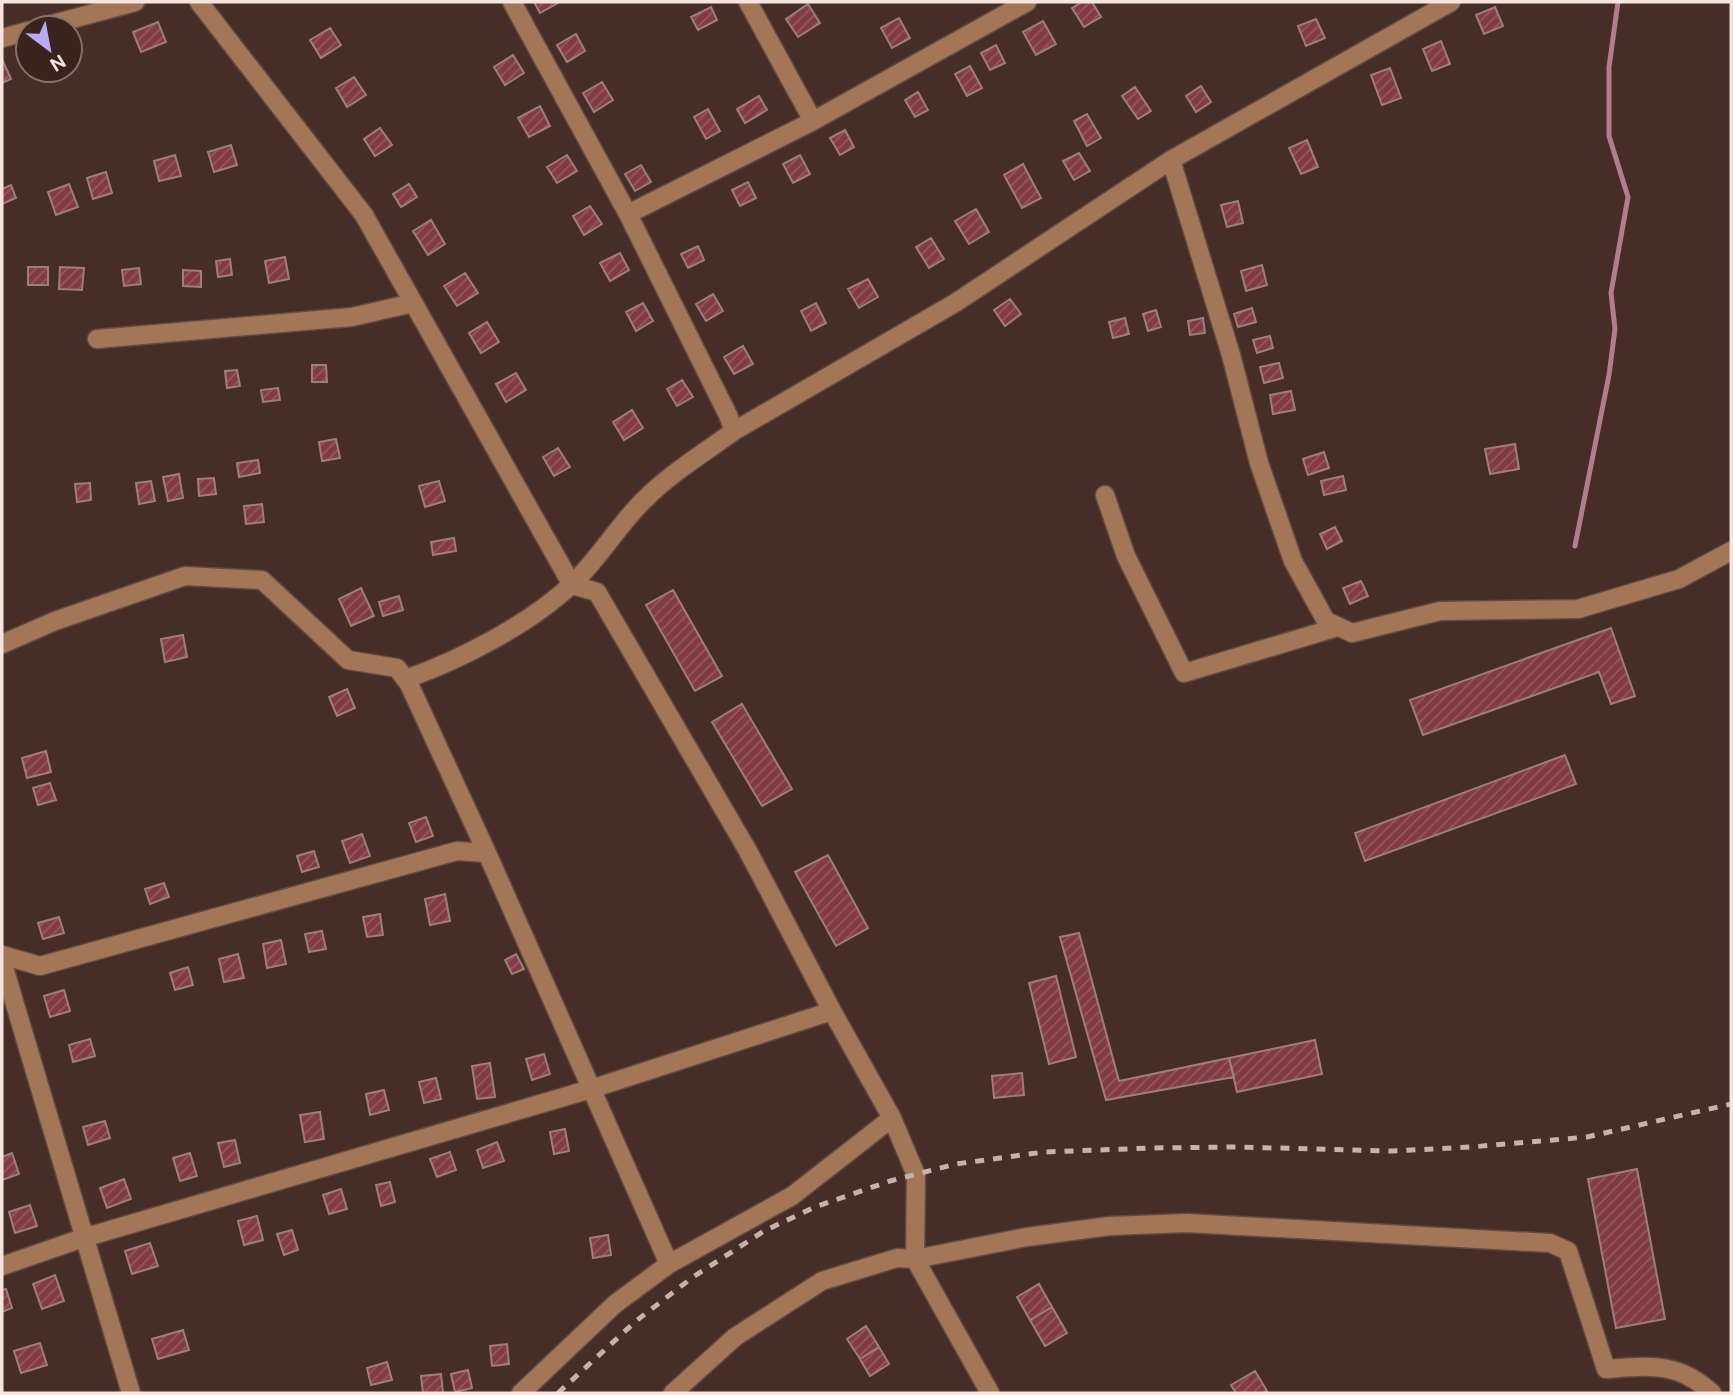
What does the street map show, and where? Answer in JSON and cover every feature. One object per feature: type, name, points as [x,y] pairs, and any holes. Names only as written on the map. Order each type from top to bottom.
[{"type":"street","points":[[84,16],[135,2]]},
{"type":"street","points":[[199,2],[364,215],[572,585],[597,592],[748,850],[832,1011],[892,1118],[916,1175],[915,1259],[990,1393]]},
{"type":"street","points":[[512,2],[628,214],[734,431]]},
{"type":"street","points":[[748,2],[813,121]]},
{"type":"street","points":[[628,214],[813,121],[1027,2]]},
{"type":"street","points":[[405,679],[444,666],[529,617],[572,585],[644,499],[734,431],[955,303],[1171,160],[1451,2]]},
{"type":"street","points":[[1171,160],[1231,355],[1259,463],[1293,561],[1326,621],[1352,632],[1440,611],[1578,609],[1679,579],[1731,551]]},
{"type":"street","points":[[97,339],[352,317],[413,303]]},
{"type":"street","points":[[1105,495],[1126,556],[1184,673],[1339,627]]},
{"type":"street","points":[[2,644],[55,621],[185,576],[262,580],[348,660],[397,668],[405,679],[487,853],[670,1264]]},
{"type":"street","points":[[2,955],[40,966],[457,851],[487,853]]},
{"type":"street","points":[[2,961],[131,1393]]},
{"type":"street","points":[[2,1265],[83,1238],[591,1089],[832,1011]]},
{"type":"street","points":[[520,1393],[615,1304],[670,1264],[792,1195],[892,1118]]},
{"type":"street","points":[[673,1393],[735,1337],[822,1281],[897,1258],[915,1259],[1027,1237],[1096,1228],[1187,1223],[1550,1243],[1568,1251],[1606,1368],[1656,1365],[1684,1373],[1712,1393]]},
{"type":"building","points":[[534,2],[557,2],[558,3],[540,13]]},
{"type":"building","points":[[1082,2],[1092,2],[1101,17],[1084,27],[1072,8]]},
{"type":"building","points":[[808,4],[820,23],[798,37],[786,19]]},
{"type":"building","points":[[711,7],[717,20],[698,30],[691,17]]},
{"type":"building","points":[[1495,7],[1503,26],[1484,34],[1476,15]]},
{"type":"building","points":[[899,18],[910,38],[892,48],[881,28]]},
{"type":"building","points":[[1316,19],[1325,38],[1306,46],[1298,26]]},
{"type":"building","points":[[1043,21],[1056,44],[1036,55],[1023,32]]},
{"type":"building","points":[[158,22],[166,42],[141,52],[133,32]]},
{"type":"building","points":[[330,28],[341,45],[321,58],[310,40]]},
{"type":"building","points":[[576,34],[585,51],[567,62],[557,45]]},
{"type":"building","points":[[1441,41],[1450,64],[1432,71],[1423,49]]},
{"type":"building","points":[[996,45],[1005,63],[990,70],[981,53]]},
{"type":"building","points":[[513,55],[524,73],[505,85],[494,67]]},
{"type":"building","points":[[2,59],[11,79],[2,83]]},
{"type":"building","points":[[970,66],[982,88],[967,96],[955,74]]},
{"type":"building","points":[[1390,68],[1401,98],[1382,105],[1371,75]]},
{"type":"building","points":[[354,77],[366,95],[347,107],[336,88]]},
{"type":"building","points":[[602,82],[613,100],[594,112],[583,93]]},
{"type":"building","points":[[1201,86],[1211,102],[1196,112],[1186,96]]},
{"type":"building","points":[[1135,87],[1151,111],[1138,119],[1122,96]]},
{"type":"building","points":[[918,92],[928,110],[915,117],[905,100]]},
{"type":"building","points":[[759,96],[767,110],[745,123],[737,109]]},
{"type":"building","points":[[540,106],[550,126],[529,137],[518,118]]},
{"type":"building","points":[[708,109],[720,131],[706,139],[694,117]]},
{"type":"building","points":[[1087,114],[1101,138],[1087,146],[1074,121]]},
{"type":"building","points":[[380,128],[392,145],[375,156],[364,139]]},
{"type":"building","points":[[845,130],[854,147],[840,155],[830,138]]},
{"type":"building","points":[[1307,140],[1318,167],[1301,174],[1289,148]]},
{"type":"building","points":[[231,145],[237,165],[214,172],[208,152]]},
{"type":"building","points":[[1079,153],[1090,171],[1074,180],[1063,161]]},
{"type":"building","points":[[175,155],[181,176],[159,181],[154,161]]},
{"type":"building","points":[[567,155],[577,171],[557,183],[547,167]]},
{"type":"building","points":[[800,155],[810,174],[793,183],[783,164]]},
{"type":"building","points":[[1023,164],[1041,198],[1022,208],[1004,175]]},
{"type":"building","points":[[641,165],[651,182],[635,191],[625,174]]},
{"type":"building","points":[[106,172],[112,193],[93,199],[87,178]]},
{"type":"building","points":[[748,182],[756,198],[740,206],[732,190]]},
{"type":"building","points":[[69,184],[78,207],[56,215],[48,192]]},
{"type":"building","points":[[409,184],[417,197],[401,207],[393,194]]},
{"type":"building","points":[[11,185],[16,198],[2,204],[2,189]]},
{"type":"building","points":[[1238,201],[1243,223],[1227,227],[1221,205]]},
{"type":"building","points":[[590,206],[602,224],[584,235],[573,216]]},
{"type":"building","points":[[976,209],[989,232],[969,244],[955,221]]},
{"type":"building","points":[[431,220],[445,244],[428,255],[413,231]]},
{"type":"building","points":[[931,238],[944,259],[929,268],[916,247]]},
{"type":"building","points":[[698,246],[704,260],[688,268],[681,254]]},
{"type":"building","points":[[620,253],[629,270],[610,281],[600,263]]},
{"type":"building","points":[[285,257],[289,279],[269,283],[265,261]]},
{"type":"building","points":[[230,259],[232,275],[218,277],[216,261]]},
{"type":"building","points":[[1262,265],[1267,285],[1246,291],[1241,271]]},
{"type":"building","points":[[28,267],[48,267],[48,285],[28,285]]},
{"type":"building","points":[[60,267],[84,268],[82,290],[59,289]]},
{"type":"building","points":[[139,268],[141,284],[124,286],[122,270]]},
{"type":"building","points":[[183,270],[201,271],[201,287],[183,286]]},
{"type":"building","points":[[465,273],[478,293],[457,306],[444,286]]},
{"type":"building","points":[[868,279],[878,297],[859,308],[848,289]]},
{"type":"building","points":[[713,294],[723,311],[706,321],[696,304]]},
{"type":"building","points":[[1010,299],[1021,314],[1005,326],[994,310]]},
{"type":"building","points":[[643,303],[653,321],[636,331],[626,312]]},
{"type":"building","points":[[816,303],[826,323],[811,331],[801,311]]},
{"type":"building","points":[[1252,308],[1256,322],[1238,327],[1234,314]]},
{"type":"building","points":[[1156,310],[1161,327],[1148,331],[1143,314]]},
{"type":"building","points":[[1125,318],[1129,334],[1113,338],[1109,322]]},
{"type":"building","points":[[1203,318],[1205,333],[1190,335],[1188,321]]},
{"type":"building","points":[[487,322],[499,342],[481,353],[469,333]]},
{"type":"building","points":[[1270,336],[1273,348],[1257,353],[1253,340]]},
{"type":"building","points":[[743,346],[753,364],[734,374],[724,357]]},
{"type":"building","points":[[1279,363],[1283,378],[1264,383],[1260,367]]},
{"type":"building","points":[[312,365],[326,365],[327,382],[312,382]]},
{"type":"building","points":[[237,370],[240,386],[227,388],[225,371]]},
{"type":"building","points":[[516,373],[526,390],[506,402],[496,384]]},
{"type":"building","points":[[682,380],[693,397],[677,406],[667,389]]},
{"type":"building","points":[[278,388],[280,400],[263,402],[261,390]]},
{"type":"building","points":[[1291,391],[1295,410],[1273,414],[1270,395]]},
{"type":"building","points":[[632,410],[643,428],[624,440],[613,422]]},
{"type":"building","points":[[336,439],[340,458],[322,461],[319,442]]},
{"type":"building","points":[[1515,444],[1519,469],[1490,474],[1485,449]]},
{"type":"building","points":[[558,448],[570,467],[554,476],[543,457]]},
{"type":"building","points":[[1324,452],[1329,468],[1308,475],[1303,459]]},
{"type":"building","points":[[258,460],[260,473],[239,477],[237,463]]},
{"type":"building","points":[[179,474],[183,498],[168,501],[163,477]]},
{"type":"building","points":[[1343,476],[1346,490],[1324,495],[1321,481]]},
{"type":"building","points":[[214,478],[216,494],[199,496],[198,479]]},
{"type":"building","points":[[151,481],[155,501],[139,504],[136,483]]},
{"type":"building","points":[[439,481],[445,501],[425,507],[419,486]]},
{"type":"building","points":[[90,483],[91,500],[77,502],[75,484]]},
{"type":"building","points":[[262,504],[264,522],[246,524],[244,506]]},
{"type":"building","points":[[1335,527],[1342,541],[1327,549],[1320,534]]},
{"type":"building","points":[[454,538],[456,551],[433,555],[431,542]]},
{"type":"building","points":[[1361,581],[1368,596],[1350,604],[1343,588]]},
{"type":"building","points":[[361,588],[374,616],[351,626],[339,599]]},
{"type":"building","points":[[673,590],[722,676],[695,691],[646,605]]},
{"type":"building","points":[[399,596],[403,610],[383,616],[379,602]]},
{"type":"building","points":[[1611,628],[1635,696],[1611,704],[1599,672],[1423,735],[1410,700]]},
{"type":"building","points":[[183,635],[187,657],[165,662],[161,639]]},
{"type":"building","points":[[347,689],[355,708],[337,716],[329,697]]},
{"type":"building","points":[[742,704],[792,789],[762,806],[712,722]]},
{"type":"building","points":[[46,751],[51,772],[27,778],[22,758]]},
{"type":"building","points":[[1565,755],[1576,784],[1365,861],[1355,833]]},
{"type":"building","points":[[50,783],[56,800],[38,805],[33,788]]},
{"type":"building","points":[[426,817],[433,836],[416,842],[409,823]]},
{"type":"building","points":[[362,834],[370,856],[350,863],[342,841]]},
{"type":"building","points":[[314,851],[319,867],[302,872],[297,856]]},
{"type":"building","points":[[828,855],[868,928],[836,946],[795,872]]},
{"type":"building","points":[[164,883],[169,897],[150,904],[145,889]]},
{"type":"building","points":[[445,894],[450,921],[430,925],[425,899]]},
{"type":"building","points":[[380,914],[383,935],[367,937],[363,917]]},
{"type":"building","points":[[59,917],[64,933],[43,939],[38,923]]},
{"type":"building","points":[[322,931],[326,949],[309,952],[305,934]]},
{"type":"building","points":[[1079,933],[1119,1081],[1229,1058],[1234,1077],[1106,1100],[1060,937]]},
{"type":"building","points":[[281,940],[286,964],[267,968],[263,944]]},
{"type":"building","points":[[238,954],[244,978],[224,982],[219,959]]},
{"type":"building","points":[[516,954],[524,969],[512,974],[505,960]]},
{"type":"building","points":[[188,967],[193,985],[175,990],[170,973]]},
{"type":"building","points":[[1056,976],[1076,1057],[1049,1064],[1029,983]]},
{"type":"building","points":[[64,990],[70,1011],[50,1017],[44,996]]},
{"type":"building","points":[[90,1039],[95,1056],[73,1062],[69,1045]]},
{"type":"building","points":[[1315,1040],[1322,1074],[1237,1092],[1229,1058]]},
{"type":"building","points":[[544,1054],[550,1074],[532,1080],[526,1059]]},
{"type":"building","points":[[490,1063],[495,1097],[477,1099],[472,1066]]},
{"type":"building","points":[[1022,1073],[1024,1095],[994,1098],[992,1076]]},
{"type":"building","points":[[436,1078],[441,1099],[424,1103],[419,1082]]},
{"type":"building","points":[[384,1090],[389,1110],[370,1115],[366,1094]]},
{"type":"building","points":[[320,1112],[324,1139],[305,1142],[300,1115]]},
{"type":"building","points":[[105,1121],[110,1138],[88,1145],[83,1127]]},
{"type":"building","points":[[565,1129],[569,1151],[554,1154],[550,1132]]},
{"type":"building","points":[[235,1140],[240,1163],[224,1167],[218,1143]]},
{"type":"building","points":[[497,1142],[504,1161],[483,1168],[477,1150]]},
{"type":"building","points":[[450,1152],[456,1170],[437,1177],[430,1159]]},
{"type":"building","points":[[12,1153],[19,1174],[2,1180],[2,1157]]},
{"type":"building","points":[[190,1153],[197,1176],[180,1181],[173,1158]]},
{"type":"building","points":[[1637,1169],[1665,1319],[1616,1328],[1588,1179]]},
{"type":"building","points":[[124,1179],[131,1199],[107,1208],[100,1188]]},
{"type":"building","points":[[390,1182],[395,1202],[381,1206],[376,1185]]},
{"type":"building","points":[[341,1189],[347,1209],[329,1214],[323,1195]]},
{"type":"building","points":[[30,1205],[37,1226],[15,1233],[9,1212]]},
{"type":"building","points":[[257,1216],[263,1240],[244,1245],[238,1221]]},
{"type":"building","points":[[292,1230],[298,1250],[284,1255],[277,1234]]},
{"type":"building","points":[[608,1235],[611,1255],[593,1258],[590,1238]]},
{"type":"building","points":[[150,1243],[158,1266],[132,1274],[125,1251]]},
{"type":"building","points":[[55,1275],[64,1301],[42,1309],[33,1284]]},
{"type":"building","points":[[1039,1284],[1052,1307],[1030,1320],[1017,1297]]},
{"type":"building","points":[[6,1289],[12,1308],[2,1312],[2,1290]]},
{"type":"building","points":[[1052,1307],[1067,1333],[1045,1346],[1030,1320]]},
{"type":"building","points":[[866,1326],[879,1347],[860,1359],[847,1339]]},
{"type":"building","points":[[183,1330],[189,1350],[158,1359],[152,1339]]},
{"type":"building","points":[[40,1343],[47,1365],[21,1373],[14,1351]]},
{"type":"building","points":[[507,1344],[509,1364],[492,1366],[490,1346]]},
{"type":"building","points":[[879,1347],[889,1364],[870,1376],[860,1359]]},
{"type":"building","points":[[387,1362],[392,1380],[371,1385],[367,1368]]},
{"type":"building","points":[[468,1370],[472,1388],[455,1392],[451,1374]]},
{"type":"building","points":[[1255,1371],[1267,1391],[1236,1393],[1231,1385]]},
{"type":"building","points":[[441,1374],[443,1393],[423,1393],[421,1376]]},
{"type":"waterway","points":[[1575,546],[1609,375],[1615,329],[1611,293],[1628,197],[1609,136],[1609,67],[1618,2]]},
{"type":"railway","points":[[558,1393],[636,1321],[693,1277],[764,1231],[815,1207],[890,1181],[956,1164],[1044,1152],[1152,1148],[1393,1151],[1471,1147],[1587,1137],[1731,1104]]}]
